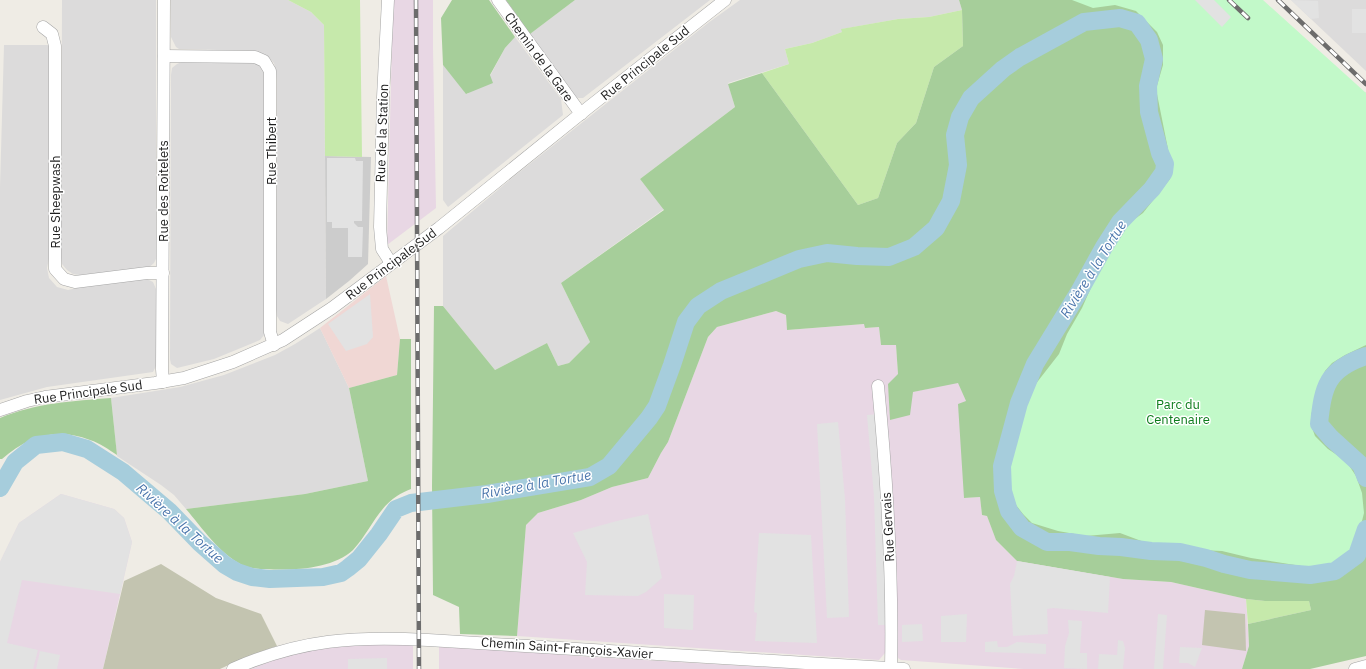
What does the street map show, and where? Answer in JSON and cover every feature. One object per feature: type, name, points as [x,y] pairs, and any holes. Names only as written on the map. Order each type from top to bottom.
[{"type":"street","name":"Rue des Roitelets","points":[[163,382],[164,0]]},
{"type":"street","name":"Rue de la Station","points":[[388,0],[382,97],[380,227],[382,249],[391,264]]},
{"type":"street","name":"Chemin de la Gare","points":[[498,0],[581,114]]},
{"type":"street","name":"Rue Principale Sud","points":[[0,410],[26,401],[45,397],[184,378],[250,356],[292,335],[326,312],[439,228],[725,0]]},
{"type":"street","name":"Rue Sheepwash","points":[[44,27],[52,34],[56,46],[55,269],[64,279],[75,282],[147,273],[163,273]]},
{"type":"street","name":"Rue Thibert","points":[[164,56],[255,57],[264,61],[270,71],[270,332],[274,345]]},
{"type":"street","name":"Rue Gervais","points":[[878,386],[889,529],[892,625],[891,668]]},
{"type":"street","name":"Chemin Saint-François-Xavier","points":[[233,669],[269,655],[302,646],[345,639],[372,638],[436,640],[904,669]]},
{"type":"street","points":[[1355,669],[1366,666]]},
{"type":"shaded area","points":[[62,0],[156,0],[156,259],[148,268],[79,275],[73,274],[62,264]]},
{"type":"shaded area","points":[[171,0],[288,0],[311,12],[324,25],[326,299],[288,324],[280,321],[277,316],[276,309],[277,80],[274,63],[269,58],[255,51],[179,49],[176,47],[171,37]]},
{"type":"shaded area","points":[[393,0],[433,0],[436,208],[387,245]]},
{"type":"shaded area","points":[[575,0],[710,0],[583,98],[578,98],[573,96],[530,34]]},
{"type":"shaded area","points":[[740,0],[959,0],[962,10],[929,17],[898,19],[842,29],[842,32],[812,43],[785,49],[789,64],[728,83],[735,107],[640,179],[664,209],[561,283],[590,342],[569,363],[558,366],[547,343],[495,370],[443,306],[443,236],[512,178],[708,23]]},
{"type":"shaded area","points":[[1195,0],[1214,0],[1231,17],[1222,27]]},
{"type":"shaded area","points":[[1291,0],[1366,0],[1366,71],[1311,19]]},
{"type":"shaded area","points":[[1291,0],[1318,1],[1319,18],[1311,19]]},
{"type":"shaded area","points":[[1352,9],[1366,9],[1366,33],[1352,33]]},
{"type":"shaded area","points":[[515,37],[561,99],[563,115],[448,207],[443,200],[443,65],[467,94],[490,76],[505,48]]},
{"type":"shaded area","points":[[4,45],[49,45],[49,259],[47,268],[49,278],[57,287],[68,290],[147,279],[153,282],[156,289],[156,366],[153,372],[47,387],[0,400],[0,187]]},
{"type":"shaded area","points":[[184,61],[252,62],[260,65],[265,75],[264,335],[260,340],[214,359],[177,368],[171,364],[170,359],[171,75],[172,68]]},
{"type":"shaded area","points":[[325,156],[371,157],[368,264],[326,299]]},
{"type":"shaded area","points":[[327,158],[355,158],[356,161],[363,161],[362,221],[354,221],[358,227],[363,227],[362,257],[348,257],[348,228],[332,228],[332,222],[327,222]]},
{"type":"shaded area","points":[[386,276],[400,339],[397,375],[349,388],[320,328]]},
{"type":"shaded area","points":[[370,294],[373,337],[367,344],[346,351],[328,324]]},
{"type":"shaded area","points":[[776,311],[786,315],[787,330],[865,324],[865,328],[879,327],[881,345],[896,345],[898,374],[913,392],[958,382],[966,401],[965,498],[980,497],[982,515],[987,516],[996,540],[1017,561],[1123,579],[1171,582],[1246,599],[1249,646],[1242,669],[1024,669],[901,660],[898,658],[887,425],[883,382],[873,382],[881,481],[886,625],[885,653],[879,660],[517,636],[526,525],[538,513],[581,500],[612,487],[648,478],[668,442],[708,337],[717,327]]},
{"type":"shaded area","points":[[320,328],[349,388],[368,481],[305,494],[186,509],[174,495],[161,485],[117,456],[111,398],[180,387],[224,375],[275,355]]},
{"type":"shaded area","points":[[880,414],[892,625],[878,625],[874,497],[867,415]]},
{"type":"shaded area","points":[[838,422],[845,499],[849,617],[827,618],[817,424]]},
{"type":"shaded area","points":[[61,494],[114,509],[124,518],[132,542],[103,669],[0,669],[0,562],[19,523]]},
{"type":"shaded area","points":[[61,494],[114,509],[124,518],[132,542],[120,594],[22,580],[7,643],[38,650],[33,669],[0,669],[0,562],[19,523]]},
{"type":"shaded area","points":[[648,514],[662,578],[646,592],[638,596],[585,595],[587,562],[573,533]]},
{"type":"shaded area","points":[[759,533],[811,535],[817,643],[755,641],[757,613],[754,612]]},
{"type":"shaded area","points":[[1017,561],[1110,577],[1108,613],[1053,608],[1047,609],[1048,634],[1013,636],[1010,584],[1014,576]]},
{"type":"shaded area","points":[[161,564],[216,598],[261,614],[277,646],[246,657],[220,669],[103,669],[124,581]]},
{"type":"shaded area","points":[[664,594],[694,595],[693,630],[664,628]]},
{"type":"shaded area","points":[[1205,610],[1245,614],[1246,651],[1202,645]]},
{"type":"shaded area","points":[[967,614],[966,642],[941,642],[941,616]]},
{"type":"shaded area","points":[[1158,614],[1167,615],[1163,669],[1154,669]]},
{"type":"shaded area","points":[[1068,620],[1082,621],[1080,653],[1087,653],[1087,669],[1064,668],[1065,646],[1069,633]]},
{"type":"shaded area","points":[[922,624],[923,641],[902,642],[902,625]]},
{"type":"shaded area","points":[[1118,640],[1123,641],[1125,648],[1123,669],[1098,669],[1099,654],[1117,655]]},
{"type":"shaded area","points":[[997,641],[998,647],[1007,647],[1017,642],[1046,644],[1046,654],[985,652],[985,642]]},
{"type":"shaded area","points":[[367,643],[413,644],[413,669],[251,669],[274,660],[314,648]]},
{"type":"shaded area","points":[[439,647],[485,649],[592,657],[801,669],[439,669]]},
{"type":"shaded area","points":[[1180,647],[1202,648],[1195,667],[1188,663],[1179,663]]},
{"type":"shaded area","points":[[40,651],[60,655],[57,669],[36,669]]},
{"type":"shaded area","points":[[387,658],[387,669],[348,669],[348,659]]},
{"type":"green space","points":[[288,0],[360,0],[362,157],[325,156],[324,25],[311,12]]},
{"type":"green space","points":[[452,0],[489,0],[515,37],[505,48],[490,75],[493,83],[466,94],[443,65],[441,18]]},
{"type":"green space","points":[[506,0],[575,0],[530,34]]},
{"type":"green space","points":[[959,0],[1189,0],[1366,93],[1366,656],[1310,669],[1242,669],[1249,646],[1248,624],[1311,610],[1309,601],[1265,601],[1246,599],[1171,582],[1123,579],[1017,561],[996,540],[987,516],[982,515],[980,497],[964,498],[958,404],[966,401],[958,383],[913,392],[910,415],[890,420],[888,384],[898,374],[896,345],[881,345],[879,327],[865,328],[864,324],[787,330],[786,315],[776,311],[717,327],[708,337],[668,442],[648,478],[612,487],[581,500],[538,513],[526,525],[517,636],[460,634],[459,607],[433,595],[432,486],[434,306],[443,306],[495,370],[547,343],[558,366],[569,363],[590,342],[561,283],[664,210],[640,179],[735,107],[728,84],[762,73],[858,205],[878,198],[897,143],[916,123],[934,67],[963,46],[962,10]]},
{"type":"green space","name":"Parc du Centenaire","points":[[1072,0],[1263,0],[1366,93],[1366,345],[1332,363],[1325,371],[1311,415],[1311,425],[1315,436],[1328,449],[1346,461],[1356,476],[1362,493],[1364,513],[1356,545],[1346,557],[1333,564],[1314,568],[1251,558],[1222,551],[1200,550],[1144,542],[1120,533],[1086,536],[1058,531],[1032,523],[1016,505],[1011,491],[1011,461],[1031,390],[1059,354],[1067,334],[1082,308],[1101,265],[1119,234],[1128,224],[1143,213],[1170,179],[1172,169],[1156,89],[1163,65],[1163,45],[1157,32],[1136,11],[1115,5],[1093,8]]},
{"type":"green space","points":[[962,10],[963,46],[934,67],[916,123],[897,143],[878,198],[858,205],[762,73],[789,64],[785,49],[812,43],[842,32],[841,29],[898,19],[929,17]]},
{"type":"green space","points":[[400,339],[411,339],[411,489],[390,501],[353,550],[345,556],[324,565],[288,570],[251,568],[242,565],[226,554],[186,509],[305,494],[368,481],[349,388],[397,375]]},
{"type":"green space","points":[[111,398],[117,455],[101,445],[78,436],[54,434],[32,439],[0,459],[0,418],[41,406]]},
{"type":"green space","points":[[1246,599],[1265,601],[1309,601],[1311,610],[1248,624]]},
{"type":"waterway","name":"Rivière à la Tortue","points":[[0,488],[15,462],[36,445],[63,442],[87,449],[123,472],[169,511],[200,543],[225,565],[237,572],[252,577],[270,579],[323,577],[341,573],[359,559],[379,534],[396,509],[411,503],[487,494],[590,477],[609,466],[649,418],[657,406],[686,322],[698,306],[721,291],[799,259],[827,253],[889,257],[914,247],[936,228],[951,201],[958,165],[955,135],[960,117],[971,98],[1003,69],[1020,57],[1084,22],[1120,18],[1137,23],[1149,40],[1154,59],[1148,86],[1149,112],[1160,153],[1165,164],[1164,172],[1152,189],[1120,222],[1035,364],[1019,403],[1002,466],[1003,491],[1009,511],[1022,528],[1047,542],[1070,542],[1151,551],[1180,552],[1250,570],[1310,575],[1335,571],[1357,555],[1366,529]]},
{"type":"waterway","name":"Rivière à la Tortue","points":[[1366,356],[1343,367],[1335,373],[1329,381],[1325,389],[1319,424],[1331,438],[1361,465],[1366,478]]},
{"type":"railway","points":[[416,0],[419,669]]},
{"type":"railway","points":[[1229,0],[1248,18]]},
{"type":"railway","points":[[1278,0],[1366,84]]}]
